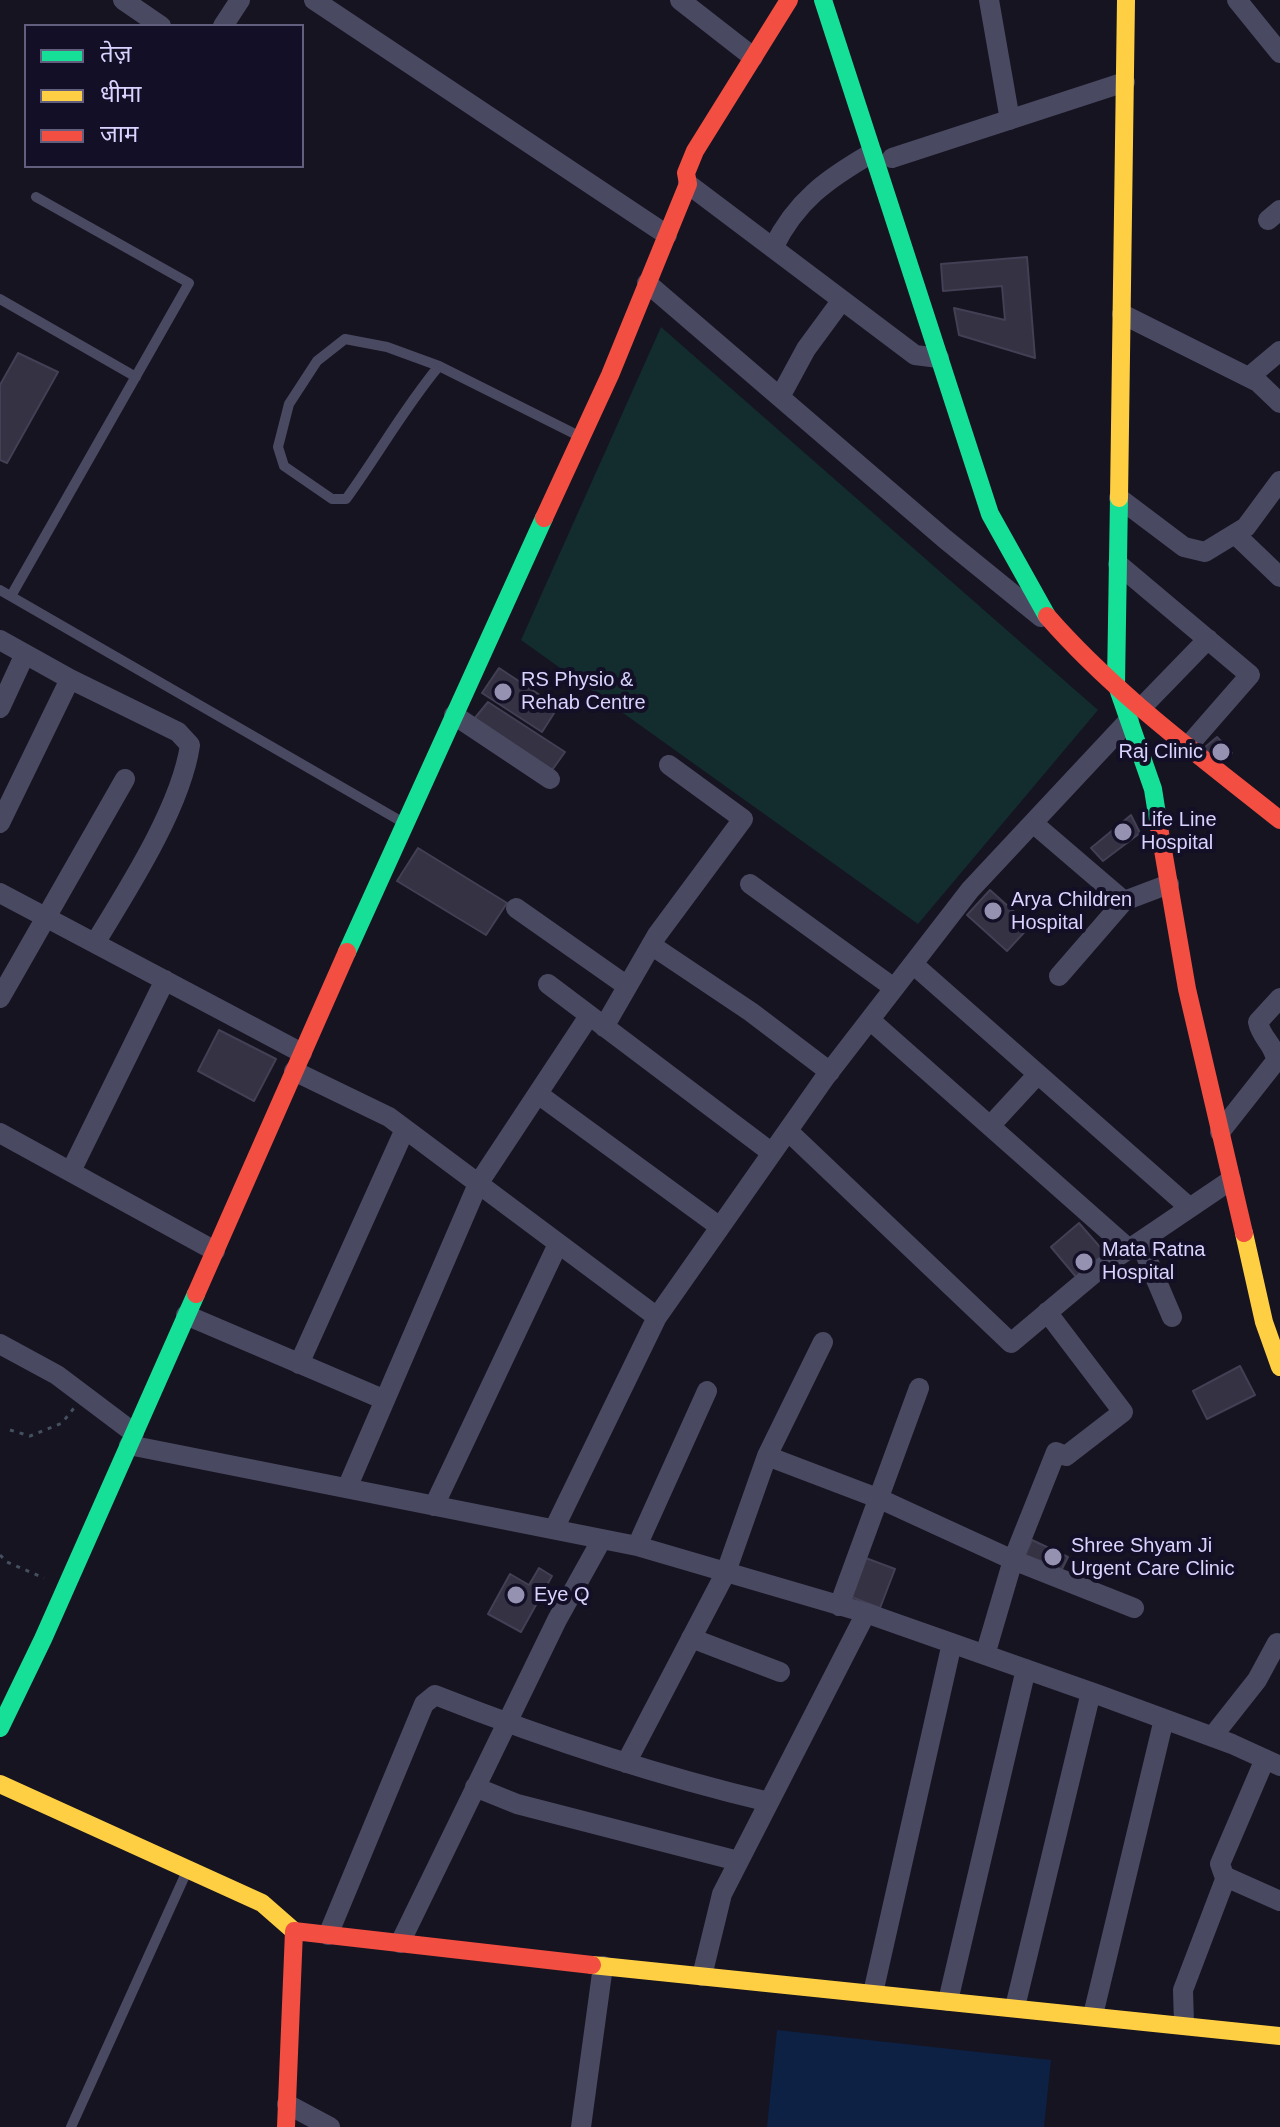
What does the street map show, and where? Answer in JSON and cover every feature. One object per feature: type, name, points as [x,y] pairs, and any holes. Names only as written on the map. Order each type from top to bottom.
[{"type":"street","points":[[123,0],[158,24]]},
{"type":"street","points":[[224,24],[240,0]]},
{"type":"street","points":[[314,0],[667,235]]},
{"type":"street","points":[[680,0],[753,57]]},
{"type":"street","points":[[0,1728],[66,1587],[404,824],[582,437],[688,184],[686,173],[695,151],[789,0]]},
{"type":"street","points":[[688,184],[696,180],[810,0]]},
{"type":"street","points":[[823,0],[946,318]]},
{"type":"street","points":[[841,0],[939,358],[990,514],[1046,615],[1066,638]]},
{"type":"street","points":[[989,0],[1010,120]]},
{"type":"street","points":[[1116,683],[1126,0]]},
{"type":"street","points":[[1237,0],[1280,53]]},
{"type":"street","points":[[773,248],[794,212],[817,187],[882,155],[1010,120],[1125,82]]},
{"type":"street","points":[[688,184],[915,355],[939,358]]},
{"type":"street","points":[[647,283],[945,539],[1066,638],[1116,683],[1135,714],[1153,789],[1187,989],[1264,1322],[1280,1367]]},
{"type":"street","points":[[780,397],[806,349],[842,300]]},
{"type":"street","points":[[1122,314],[1258,382],[1280,403]]},
{"type":"street","points":[[1249,377],[1280,351]]},
{"type":"street","points":[[1119,498],[1184,547],[1205,552],[1246,527],[1280,481]]},
{"type":"street","points":[[1014,521],[1046,615]]},
{"type":"street","points":[[1235,534],[1280,577]]},
{"type":"street","points":[[1118,564],[1250,675],[1188,746]]},
{"type":"street","points":[[554,1529],[657,1317],[830,1072],[970,890],[1208,639]]},
{"type":"street","points":[[0,640],[70,679],[178,732],[190,745],[187,766],[157,833],[129,889],[95,943]]},
{"type":"street","points":[[0,708],[25,654]]},
{"type":"street","points":[[0,823],[70,679]]},
{"type":"street","points":[[1135,714],[1166,729],[1280,820]]},
{"type":"street","points":[[454,715],[550,779]]},
{"type":"street","points":[[1166,729],[1199,766],[1280,833]]},
{"type":"street","points":[[347,1488],[478,1184],[538,1094],[627,986],[651,945],[743,819],[669,765]]},
{"type":"street","points":[[0,998],[125,779]]},
{"type":"street","points":[[1033,823],[1124,901]]},
{"type":"street","points":[[750,884],[894,988]]},
{"type":"street","points":[[1059,976],[1124,901],[1169,884]]},
{"type":"street","points":[[0,893],[165,980],[389,1117],[657,1317]]},
{"type":"street","points":[[516,908],[627,986]]},
{"type":"street","points":[[651,945],[751,1012],[830,1072]]},
{"type":"street","points":[[913,964],[1190,1208]]},
{"type":"street","points":[[71,1171],[165,980]]},
{"type":"street","points":[[548,984],[772,1153]]},
{"type":"street","points":[[1220,1132],[1276,1061],[1276,1051],[1260,1032],[1258,1022],[1280,998]]},
{"type":"street","points":[[870,1020],[990,1126],[1134,1245],[1172,1317]]},
{"type":"street","points":[[990,1126],[1038,1074]]},
{"type":"street","points":[[538,1094],[720,1227]]},
{"type":"street","points":[[299,1364],[405,1129]]},
{"type":"street","points":[[788,1131],[1011,1343],[1098,1270],[1231,1180]]},
{"type":"street","points":[[0,1133],[215,1251]]},
{"type":"street","points":[[434,1506],[558,1244]]},
{"type":"street","points":[[985,1655],[1013,1560],[1056,1452],[1066,1456],[1123,1412],[1047,1312]]},
{"type":"street","points":[[186,1315],[385,1400]]},
{"type":"street","points":[[626,1763],[726,1572],[767,1456],[823,1342]]},
{"type":"street","points":[[0,1344],[57,1375],[132,1439],[347,1488],[637,1546],[866,1613],[1091,1692],[1273,1762],[1220,1864],[1225,1878],[1183,1990],[1184,2024]]},
{"type":"street","points":[[839,1606],[919,1388]]},
{"type":"street","points":[[637,1546],[707,1391]]},
{"type":"street","points":[[767,1456],[880,1499],[1013,1560],[1134,1608]]},
{"type":"street","points":[[400,1943],[557,1620],[602,1539]]},
{"type":"street","points":[[702,1976],[722,1894],[866,1613]]},
{"type":"street","points":[[691,1638],[780,1672]]},
{"type":"street","points":[[873,1993],[952,1643]]},
{"type":"street","points":[[1212,1737],[1257,1680],[1277,1643]]},
{"type":"street","points":[[948,2001],[1026,1669]]},
{"type":"street","points":[[1015,2007],[1091,1692]]},
{"type":"street","points":[[328,1935],[424,1704],[435,1695],[507,1724],[682,1782],[769,1802]]},
{"type":"street","points":[[1093,2015],[1164,1719]]},
{"type":"street","points":[[0,1784],[262,1903],[294,1931],[603,1966],[1278,2031]]},
{"type":"street","points":[[475,1787],[517,1804],[738,1861]]},
{"type":"street","points":[[1225,1878],[1280,1901]]},
{"type":"street","points":[[286,2127],[294,1931]]},
{"type":"street","points":[[581,2127],[603,1966]]},
{"type":"street","points":[[287,2104],[330,2127]]},
{"type":"lane","points":[[11,596],[189,283],[36,197]]},
{"type":"lane","points":[[0,299],[136,377]]},
{"type":"lane","points":[[439,366],[413,398],[346,499],[332,499],[284,466],[278,447],[289,404],[317,361],[345,339],[387,347],[439,366],[582,437]]},
{"type":"lane","points":[[0,590],[404,824]]},
{"type":"lane","points":[[71,2127],[188,1869]]},
{"type":"path","points":[[10,1430],[30,1436],[62,1423],[84,1396]]},
{"type":"path","points":[[0,1555],[7,1562],[66,1587]]},
{"type":"path","points":[[0,1562],[7,1562]]},
{"type":"green space","points":[[661,327],[1098,710],[918,924],[521,640]]},
{"type":"water","points":[[777,2030],[1051,2060],[1044,2127],[767,2127]]},
{"type":"building","points":[[1027,257],[1035,358],[959,335],[954,308],[1005,320],[1002,286],[943,291],[941,264]]},
{"type":"building","points":[[18,353],[58,372],[7,463],[0,460],[0,385]]},
{"type":"building","points":[[499,668],[558,707],[542,732],[482,693]]},
{"type":"building","points":[[488,702],[565,752],[550,773],[474,719]]},
{"type":"building","points":[[1217,737],[1232,753],[1220,765],[1204,748]]},
{"type":"building","points":[[1131,815],[1140,833],[1103,861],[1091,848]]},
{"type":"building","points":[[418,848],[507,903],[486,935],[397,881]]},
{"type":"building","points":[[990,890],[1030,926],[1007,951],[967,915]]},
{"type":"building","points":[[219,1030],[276,1059],[254,1101],[198,1071]]},
{"type":"building","points":[[1079,1223],[1106,1254],[1077,1278],[1051,1247]]},
{"type":"building","points":[[1240,1366],[1255,1395],[1207,1419],[1193,1391]]},
{"type":"building","points":[[1032,1540],[1068,1557],[1058,1577],[1023,1560]]},
{"type":"building","points":[[863,1557],[895,1569],[880,1608],[849,1596]]},
{"type":"building","points":[[539,1568],[552,1576],[521,1632],[488,1614],[510,1574],[529,1585]]},
{"type":"traffic: fast","points":[[823,0],[990,514],[1047,616]]},
{"type":"traffic: fast","points":[[1119,498],[1116,683],[1153,789],[1159,827]]},
{"type":"traffic: fast","points":[[347,952],[544,518]]},
{"type":"traffic: fast","points":[[0,1728],[43,1639],[196,1294]]},
{"type":"traffic: slow","points":[[1119,498],[1126,0]]},
{"type":"traffic: slow","points":[[1244,1233],[1264,1322],[1280,1367]]},
{"type":"traffic: slow","points":[[0,1784],[262,1903],[294,1931]]},
{"type":"traffic: slow","points":[[592,1965],[1280,2036]]},
{"type":"traffic: jam","points":[[544,518],[610,375],[688,184],[686,173],[695,151],[789,0]]},
{"type":"traffic: jam","points":[[1047,616],[1129,698],[1280,820]]},
{"type":"traffic: jam","points":[[1159,827],[1187,989],[1244,1233]]},
{"type":"traffic: jam","points":[[196,1294],[347,952]]},
{"type":"traffic: jam","points":[[286,2127],[294,1931],[592,1965]]},
{"type":"place","name":"RS Physio & Rehab Centre","points":[[503,692]]},
{"type":"place","name":"Raj Clinic","points":[[1221,752]]},
{"type":"place","name":"Life Line Hospital","points":[[1123,832]]},
{"type":"place","name":"Arya Children Hospital","points":[[993,911]]},
{"type":"place","name":"Mata Ratna Hospital","points":[[1084,1262]]},
{"type":"place","name":"Shree Shyam Ji Urgent Care Clinic","points":[[1053,1557]]},
{"type":"place","name":"Eye Q","points":[[516,1595]]}]
